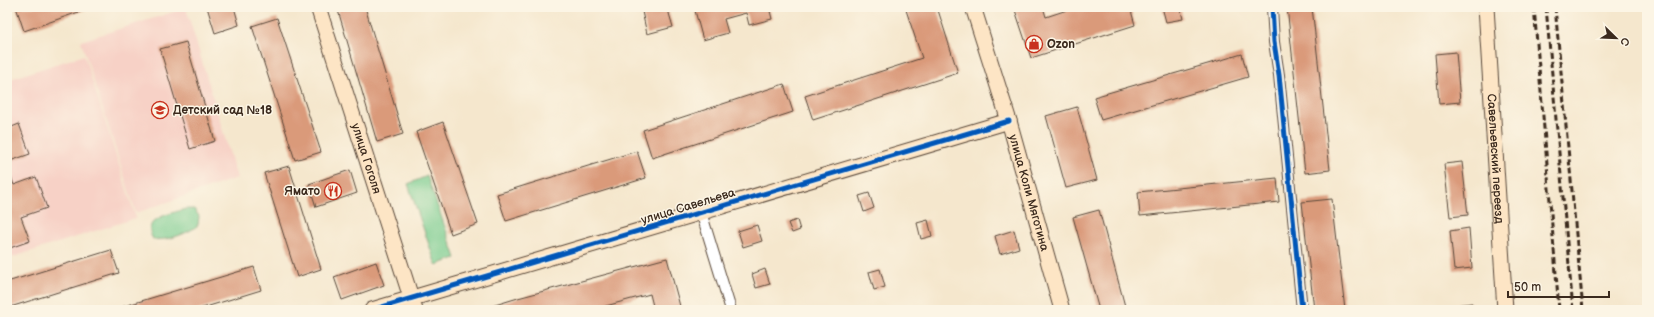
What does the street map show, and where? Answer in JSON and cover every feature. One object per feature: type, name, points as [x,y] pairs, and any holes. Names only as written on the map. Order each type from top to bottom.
[{"type":"street","name":"улица Гоголя","points":[[318,7],[413,304]]},
{"type":"street","name":"улица Коли Мяготина","points":[[973,7],[1009,121],[1062,310]]},
{"type":"street","points":[[1272,7],[1274,42],[1279,75],[1302,310]]},
{"type":"street","name":"Савельевский переезд","points":[[1486,7],[1505,310]]},
{"type":"street","name":"улица Савельева","points":[[372,310],[413,304],[701,212],[1009,121]]},
{"type":"street","points":[[701,212],[731,310]]},
{"type":"shaded area","name":"Детский сад №18","points":[[186,8],[237,178],[136,213],[81,41]]},
{"type":"shaded area","points":[[84,55],[136,218],[7,259],[7,80]]},
{"type":"green space","points":[[427,176],[456,258],[436,265],[408,184]]},
{"type":"green space","points":[[185,209],[194,209],[199,216],[198,225],[177,236],[158,240],[153,239],[150,232],[151,226],[154,222],[165,215]]},
{"type":"building","points":[[16,7],[93,7],[24,31]]},
{"type":"building","points":[[207,7],[234,7],[239,25],[215,33]]},
{"type":"building","points":[[337,7],[365,7],[403,134],[377,142]]},
{"type":"building","points":[[641,7],[676,7],[668,10],[673,27],[647,34]]},
{"type":"building","points":[[694,7],[769,7],[772,19],[749,25],[746,13],[724,19],[728,33],[703,40]]},
{"type":"building","points":[[905,7],[937,7],[958,73],[813,120],[805,96],[922,58]]},
{"type":"building","points":[[1014,7],[1043,7],[1046,17],[1076,7],[1130,7],[1135,25],[1031,58]]},
{"type":"building","points":[[1162,7],[1180,7],[1183,19],[1166,22]]},
{"type":"building","points":[[1287,7],[1312,7],[1330,170],[1305,173]]},
{"type":"building","points":[[277,18],[321,152],[295,160],[252,26]]},
{"type":"building","points":[[186,42],[215,141],[190,149],[160,49]]},
{"type":"building","points":[[1456,52],[1460,102],[1439,104],[1435,54]]},
{"type":"building","points":[[1242,54],[1248,77],[1101,120],[1094,97]]},
{"type":"building","points":[[784,84],[793,112],[652,158],[643,130]]},
{"type":"building","points":[[1077,107],[1097,180],[1066,188],[1046,116]]},
{"type":"building","points":[[443,122],[478,224],[451,234],[416,132]]},
{"type":"building","points":[[19,124],[30,154],[7,162],[7,129]]},
{"type":"building","points":[[637,151],[646,178],[506,221],[497,194]]},
{"type":"building","points":[[1462,162],[1468,215],[1450,217],[1444,164]]},
{"type":"building","points":[[7,165],[14,185],[36,177],[47,208],[21,217],[30,241],[7,249]]},
{"type":"building","points":[[289,166],[321,269],[297,277],[264,173]]},
{"type":"building","points":[[350,170],[357,193],[316,207],[309,184]]},
{"type":"building","points":[[1277,178],[1279,202],[1140,216],[1138,192]]},
{"type":"building","points":[[869,193],[874,208],[864,212],[859,196]]},
{"type":"building","points":[[1332,199],[1345,310],[1314,310],[1302,202]]},
{"type":"building","points":[[1099,210],[1126,310],[1099,310],[1073,217]]},
{"type":"building","points":[[797,220],[800,230],[792,233],[788,223]]},
{"type":"building","points":[[928,220],[932,236],[921,239],[917,223]]},
{"type":"building","points":[[757,225],[762,241],[743,247],[738,231]]},
{"type":"building","points":[[1469,228],[1472,268],[1454,270],[1450,231]]},
{"type":"building","points":[[1014,230],[1019,248],[1000,254],[995,236]]},
{"type":"building","points":[[111,250],[119,273],[7,308],[7,282]]},
{"type":"building","points":[[667,258],[681,310],[654,310],[650,294],[591,310],[482,309],[518,298]]},
{"type":"building","points":[[376,262],[384,285],[342,300],[334,277]]},
{"type":"building","points":[[254,267],[261,290],[196,310],[118,310],[118,308]]},
{"type":"building","points":[[765,269],[770,284],[756,288],[752,274]]},
{"type":"building","points":[[880,269],[885,287],[874,290],[869,272]]},
{"type":"building","points":[[1472,303],[1473,310],[1454,310],[1454,305]]},
{"type":"railway","points":[[1534,7],[1559,310]]},
{"type":"railway","points":[[1546,7],[1573,310]]},
{"type":"railway","points":[[1555,7],[1583,310]]},
{"type":"cycle path","points":[[1272,7],[1274,42],[1279,75],[1302,310]]},
{"type":"cycle path","points":[[372,310],[1009,121]]},
{"type":"place","name":"Ozon","points":[[1034,44]]},
{"type":"place","name":"Детский сад №18","points":[[160,110]]},
{"type":"place","name":"Ямато","points":[[333,191]]}]
